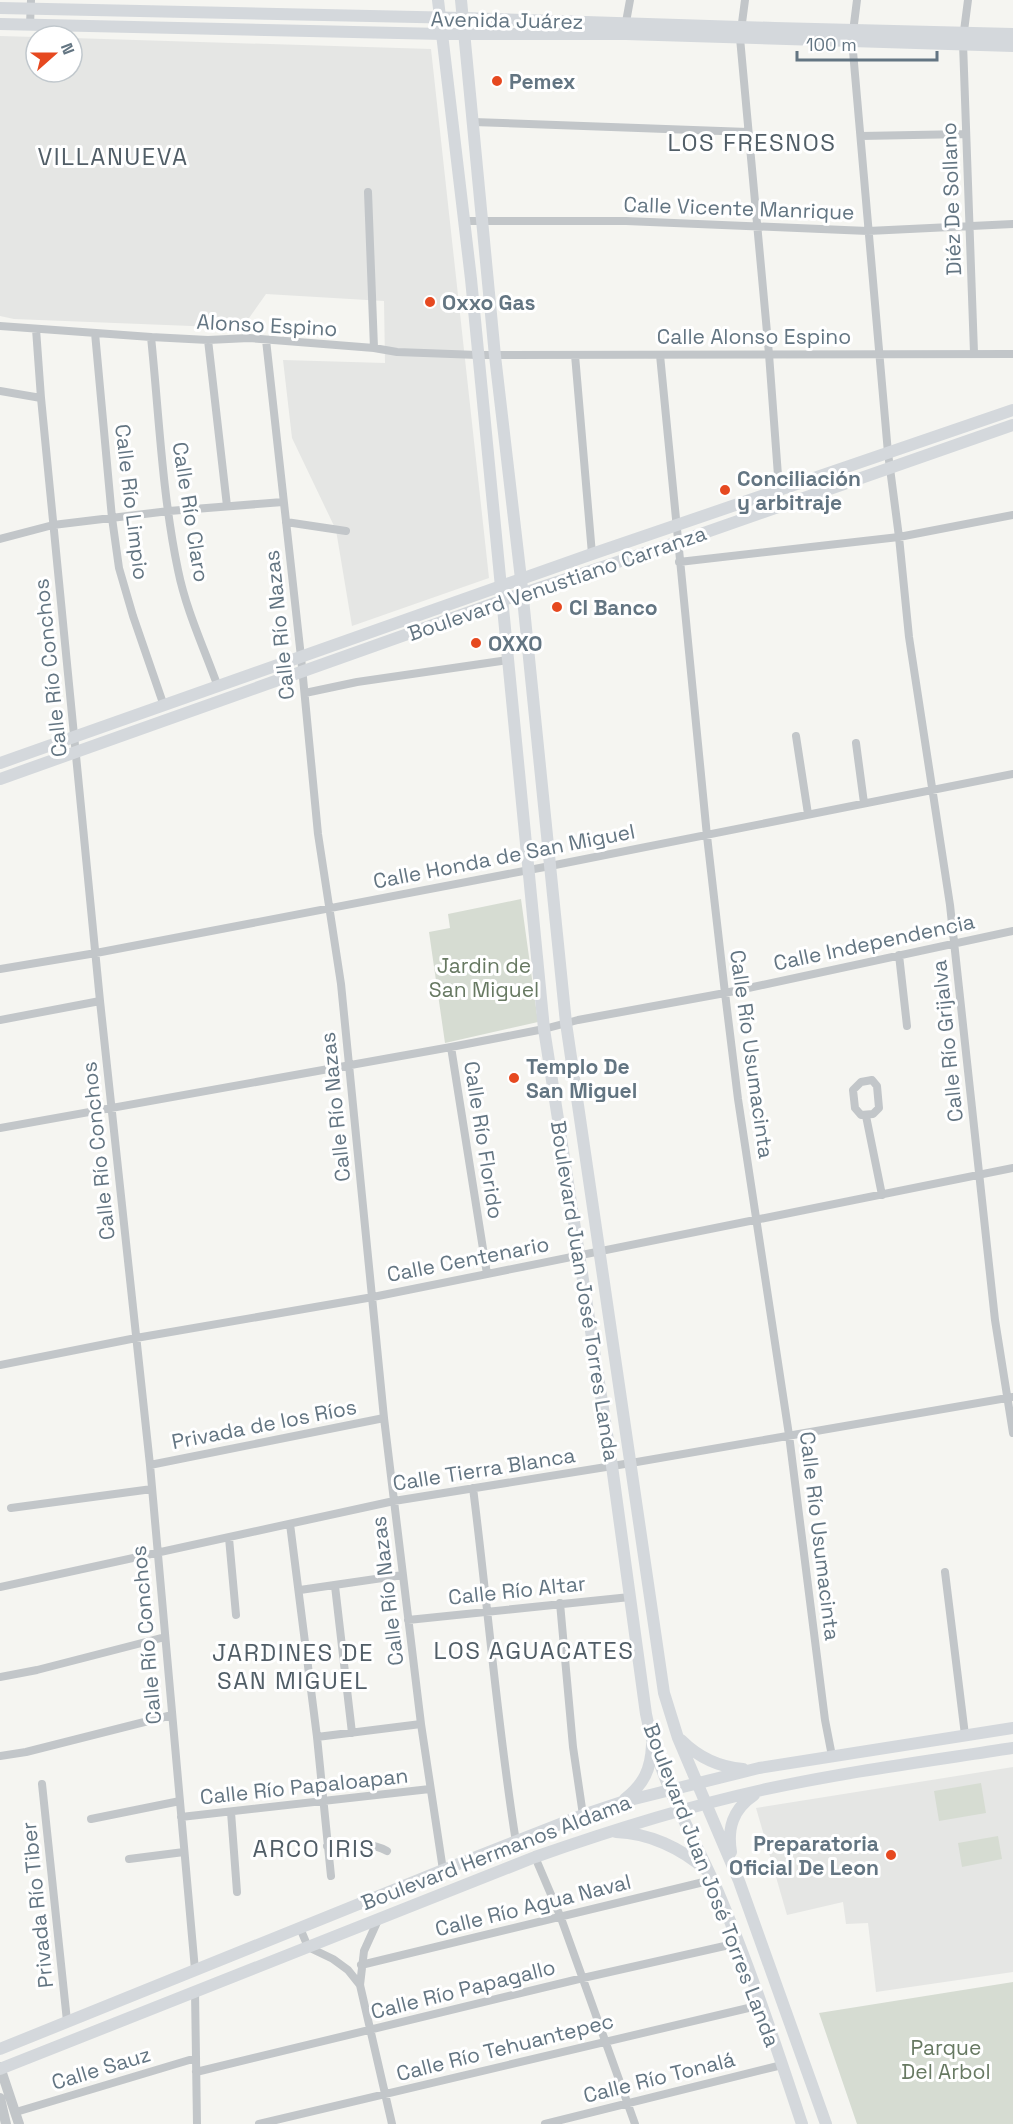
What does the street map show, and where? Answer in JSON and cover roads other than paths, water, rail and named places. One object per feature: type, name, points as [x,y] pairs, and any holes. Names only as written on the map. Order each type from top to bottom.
[{"type":"main road","name":"Boulevard Juan José Torres Landa","points":[[438,0],[478,355],[544,1029],[612,1466],[646,1714],[652,1741],[670,1789],[738,1943],[802,2124]]},
{"type":"main road","name":"Boulevard Juan José Torres Landa","points":[[461,0],[495,356],[521,579],[566,1023],[664,1693],[678,1738],[734,1871],[826,2124]]},
{"type":"main road","name":"Avenida Juárez","points":[[0,8],[31,4],[626,22],[741,32]]},
{"type":"main road","name":"Avenida Juárez","points":[[0,24],[24,25]]},
{"type":"main road","name":"Avenida Juárez","points":[[84,26],[442,33],[741,32],[963,37],[1013,33]]},
{"type":"main road","name":"Avenida Juárez","points":[[963,37],[1013,46]]},
{"type":"main road","name":"Boulevard Venustiano Carranza","points":[[0,763],[778,489],[1013,410]]},
{"type":"main road","name":"Boulevard Venustiano Carranza","points":[[0,779],[502,600],[678,542],[1013,426]]},
{"type":"main road","name":"Boulevard Hermanos Aldama","points":[[0,2049],[443,1870],[622,1802],[759,1768],[1013,1728]]},
{"type":"main road","points":[[678,1738],[695,1753],[715,1763],[736,1768],[759,1768]]},
{"type":"main road","points":[[622,1802],[638,1789],[646,1776],[652,1741]]},
{"type":"main road","name":"Boulevard Hermanos Aldama","points":[[0,2068],[535,1857],[605,1832],[761,1790],[840,1775],[1013,1748]]},
{"type":"main road","points":[[734,1871],[729,1843],[730,1824],[742,1804],[761,1790]]},
{"type":"main road","points":[[605,1832],[636,1834],[663,1843],[687,1855],[710,1876]]},
{"type":"street","points":[[626,22],[630,0]]},
{"type":"street","points":[[745,0],[741,32],[769,354],[778,489]]},
{"type":"street","name":"Calle Río Grijalva","points":[[857,0],[852,35],[888,453],[909,637],[955,943],[995,1320],[1010,1397],[1013,1433]]},
{"type":"street","name":"Diéz De Sollano","points":[[968,0],[963,37],[974,354]]},
{"type":"street","points":[[30,24],[31,4]]},
{"type":"street","points":[[473,122],[748,132]]},
{"type":"street","points":[[861,136],[966,134]]},
{"type":"street","points":[[368,192],[374,348]]},
{"type":"street","name":"Calle Vicente Manrique","points":[[464,220],[636,222],[868,231],[1013,224]]},
{"type":"street","points":[[0,326],[36,329]]},
{"type":"street","name":"Alonso Espino","points":[[36,329],[208,340],[249,338],[374,348],[397,352],[495,356]]},
{"type":"street","name":"Calle Río Conchos","points":[[36,329],[100,1001],[150,1465],[195,1970]]},
{"type":"street","name":"Calle Río Limpio","points":[[95,333],[112,518],[124,589],[164,706]]},
{"type":"street","name":"Calle Río Claro","points":[[151,337],[169,512],[183,588],[218,687]]},
{"type":"street","points":[[208,340],[227,506]]},
{"type":"street","name":"Calle Río Nazas","points":[[266,340],[302,657],[318,834],[341,984],[384,1418],[421,1724],[443,1870]]},
{"type":"street","name":"Calle Río Usumacinta","points":[[660,354],[707,836],[738,1099],[789,1436],[825,1720],[832,1756]]},
{"type":"street","name":"Calle Alonso Espino","points":[[495,356],[1013,354]]},
{"type":"street","points":[[575,355],[592,554]]},
{"type":"street","points":[[0,391],[41,398]]},
{"type":"street","points":[[0,539],[53,525],[283,502]]},
{"type":"street","points":[[679,562],[899,537],[1013,515]]},
{"type":"street","points":[[286,522],[346,531]]},
{"type":"street","points":[[305,693],[357,682],[508,660]]},
{"type":"street","points":[[796,736],[808,814]]},
{"type":"street","points":[[856,743],[864,803]]},
{"type":"street","name":"Calle Honda de San Miguel","points":[[0,969],[96,953],[707,836],[1013,774]]},
{"type":"street","name":"Calle Independencia","points":[[0,1128],[452,1047],[725,993],[1013,931]]},
{"type":"street","points":[[899,955],[907,1026]]},
{"type":"street","points":[[0,1020],[100,1001]]},
{"type":"street","name":"Calle Río Florido","points":[[452,1047],[487,1274]]},
{"type":"street","points":[[866,1116],[882,1195]]},
{"type":"street","name":"Calle Centenario","points":[[0,1365],[136,1338],[373,1297],[1013,1168]]},
{"type":"street","name":"Calle Tierra Blanca","points":[[0,1587],[156,1551],[229,1538],[394,1501],[631,1463],[1010,1397]]},
{"type":"street","name":"Privada de los Ríos","points":[[150,1465],[384,1418]]},
{"type":"street","points":[[473,1488],[498,1714],[516,1842]]},
{"type":"street","points":[[11,1508],[152,1489]]},
{"type":"street","points":[[290,1524],[300,1590],[331,1876]]},
{"type":"street","points":[[229,1538],[237,1615]]},
{"type":"street","points":[[945,1572],[964,1735]]},
{"type":"street","points":[[300,1590],[403,1575]]},
{"type":"street","points":[[335,1586],[352,1733]]},
{"type":"street","name":"Calle Río Altar","points":[[408,1620],[630,1597]]},
{"type":"street","points":[[560,1603],[573,1747],[583,1815]]},
{"type":"street","points":[[0,1677],[37,1670],[165,1636]]},
{"type":"street","points":[[0,1756],[35,1750],[172,1715]]},
{"type":"street","points":[[317,1737],[421,1724]]},
{"type":"street","name":"Privada Río Tiber","points":[[42,1784],[67,2021]]},
{"type":"street","name":"Calle Río Papaloapan","points":[[181,1817],[322,1803],[430,1789]]},
{"type":"street","points":[[91,1819],[180,1801]]},
{"type":"street","points":[[231,1812],[237,1892]]},
{"type":"street","points":[[327,1846],[368,1845],[387,1851]]},
{"type":"street","points":[[129,1859],[184,1852]]},
{"type":"street","points":[[535,1857],[561,1918],[635,2124]]},
{"type":"street","name":"Calle Río Agua Naval","points":[[362,1965],[561,1918],[710,1876]]},
{"type":"street","points":[[378,1920],[367,1943],[360,1985],[392,2124]]},
{"type":"street","points":[[300,1928],[308,1947],[333,1959],[348,1970],[360,1985]]},
{"type":"street","name":"Calle Río Papagallo","points":[[196,2072],[583,1978],[738,1943]]},
{"type":"street","points":[[195,1991],[197,2124]]},
{"type":"street","name":"Calle Río Tehuantepec","points":[[259,2124],[761,2005]]},
{"type":"street","name":"Calle Sauz","points":[[16,2112],[196,2058]]},
{"type":"street","name":"Calle Río Tonalá","points":[[544,2124],[782,2065]]},
{"type":"street","points":[[0,2068],[19,2124]]},
{"type":"street","points":[[0,2098],[4,2119]]},
{"type":"place","name":"Pemex","points":[[497,81]]},
{"type":"place","name":"Oxxo Gas","points":[[430,302]]},
{"type":"place","name":"Conciliación y arbitraje","points":[[725,490]]},
{"type":"place","name":"CI Banco","points":[[557,607]]},
{"type":"place","name":"OXXO","points":[[476,643]]},
{"type":"place","name":"Templo De San Miguel","points":[[514,1078]]},
{"type":"place","name":"Preparatoria Oficial De Leon","points":[[891,1855]]},
{"type":"district","name":"LOS FRESNOS","points":[[752,142]]},
{"type":"district","name":"VILLANUEVA","points":[[113,156]]},
{"type":"district","name":"LOS AGUACATES","points":[[534,1650]]},
{"type":"district","name":"JARDINES DE SAN MIGUEL","points":[[293,1666]]},
{"type":"district","name":"ARCO IRIS","points":[[314,1848]]},
{"type":"park label","name":"Jardin de San Miguel","points":[[484,977]]},
{"type":"park label","name":"Parque Del Arbol","points":[[946,2059]]}]
